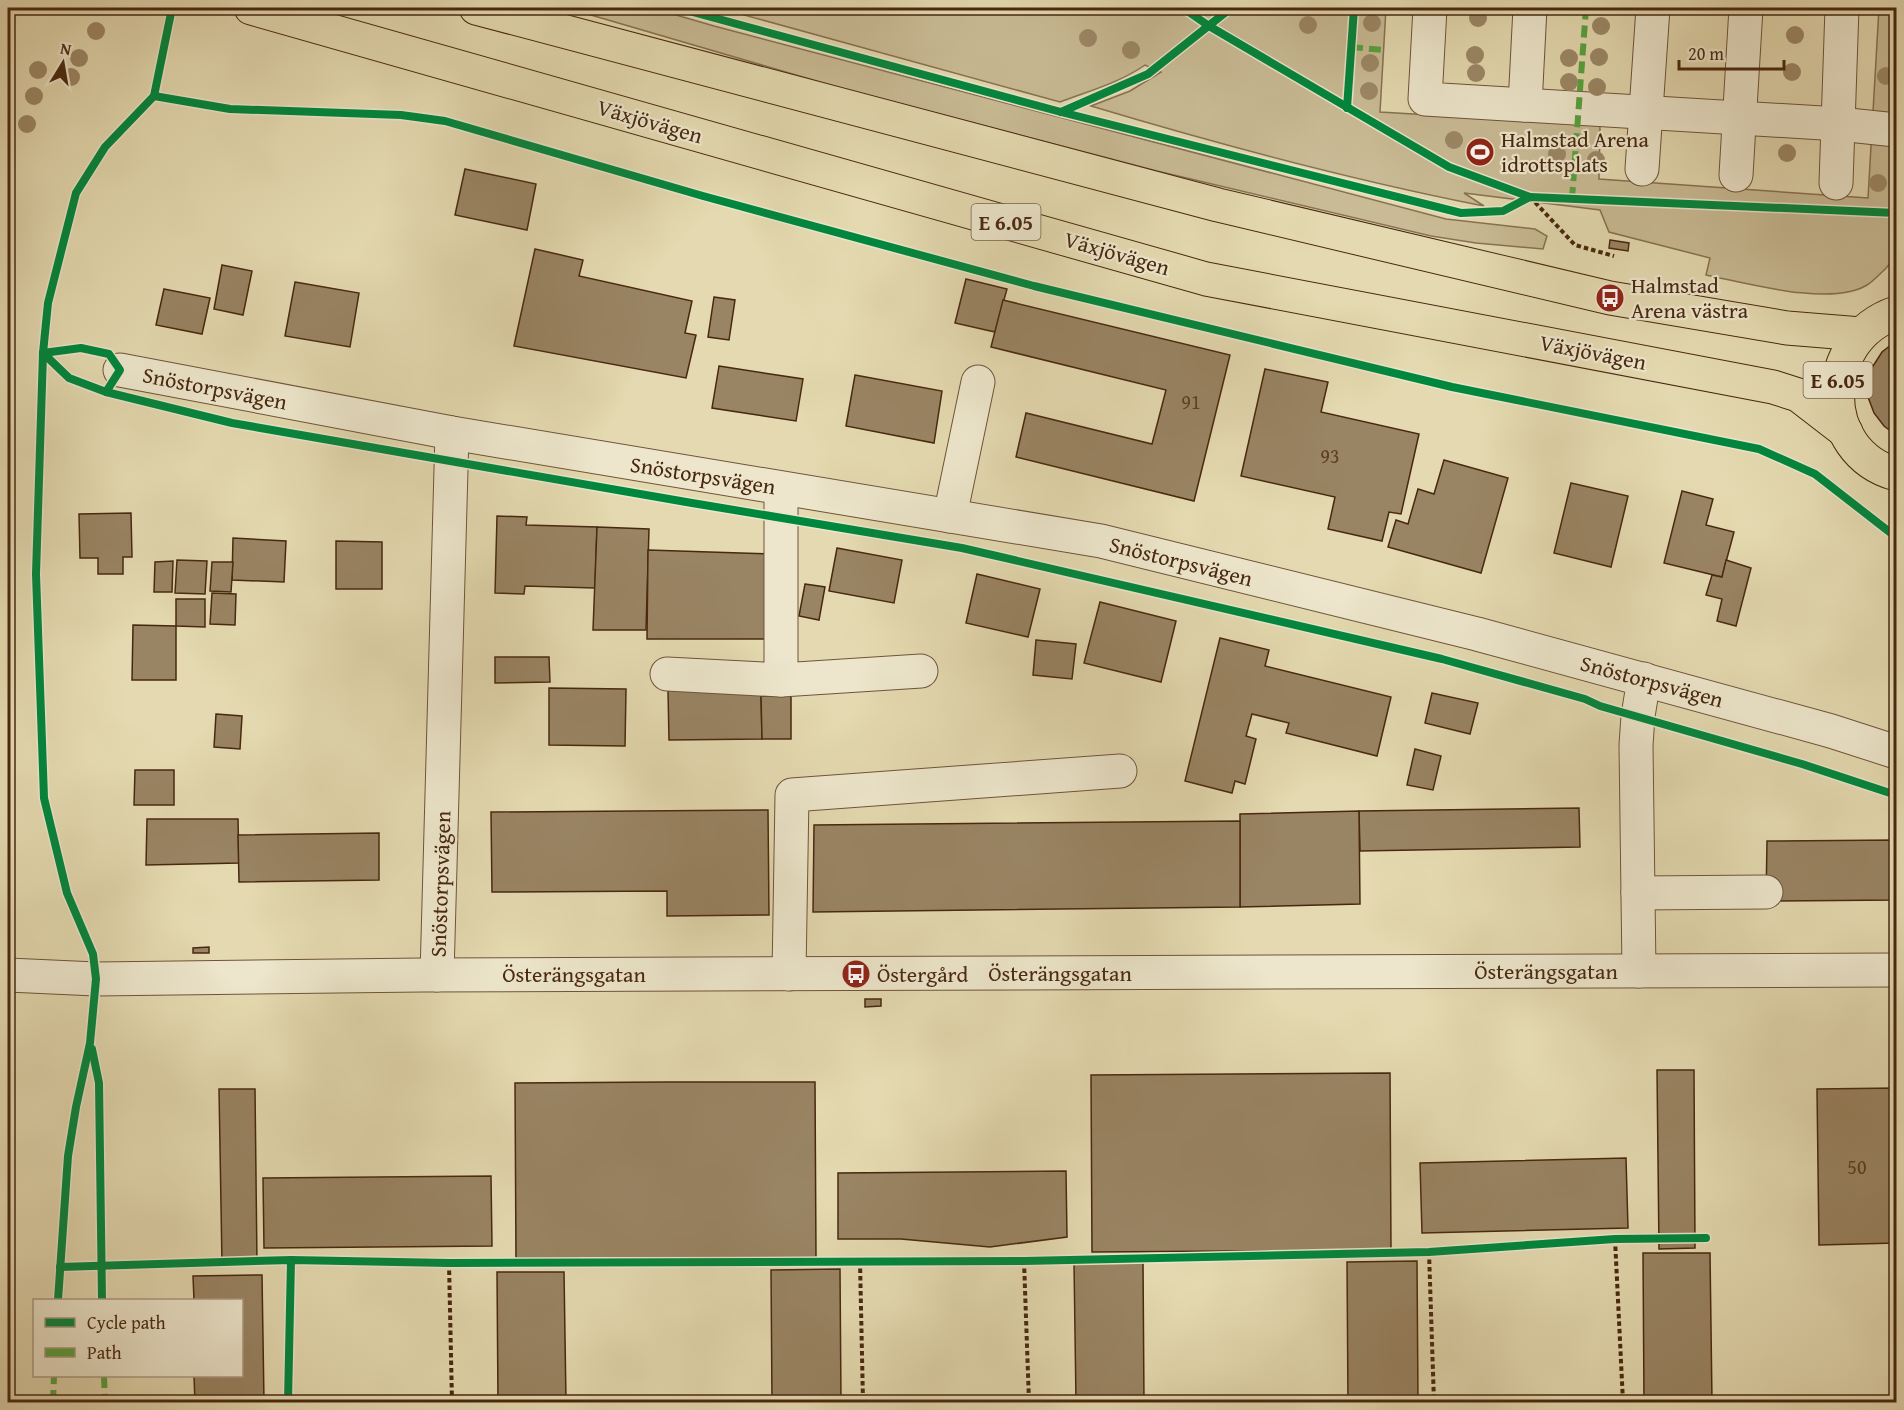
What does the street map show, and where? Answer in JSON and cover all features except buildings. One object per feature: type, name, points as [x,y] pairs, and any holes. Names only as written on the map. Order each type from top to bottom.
[{"type":"highway","name":"Växjövägen","points":[[251,8],[1206,279],[1773,387],[1798,395],[1846,432],[1865,456],[1877,466],[1896,474]]},
{"type":"highway","name":"Växjövägen","points":[[476,8],[1194,199],[1610,298],[1787,327],[1885,314]]},
{"type":"highway","name":"Växjövägen","points":[[1846,432],[1837,403],[1838,380],[1844,359],[1885,314]]},
{"type":"street","points":[[1430,8],[1425,99],[1839,124],[1896,130]]},
{"type":"street","points":[[1525,105],[1530,8]]},
{"type":"street","points":[[1642,169],[1653,8]]},
{"type":"street","points":[[1736,175],[1746,8]]},
{"type":"street","points":[[1836,183],[1842,8]]},
{"type":"street","name":"Snöstorpsvägen","points":[[120,369],[452,433],[1101,541],[1477,634],[1831,731],[1896,752]]},
{"type":"street","points":[[950,516],[978,382]]},
{"type":"street","name":"Snöstorpsvägen","points":[[437,975],[452,433]]},
{"type":"street","points":[[781,489],[781,680]]},
{"type":"street","points":[[668,674],[781,680],[921,671]]},
{"type":"street","points":[[1639,971],[1636,745],[1644,679]]},
{"type":"street","points":[[789,974],[792,795],[1120,771]]},
{"type":"street","points":[[1638,893],[1766,892]]},
{"type":"street","name":"Österängsgatan","points":[[8,975],[96,979],[437,975],[1896,970]]},
{"type":"path","points":[[1530,197],[1575,245],[1614,256]]},
{"type":"path","points":[[1615,1239],[1623,1402]]},
{"type":"path","points":[[1429,1252],[1434,1402]]},
{"type":"path","points":[[860,1261],[863,1402]]},
{"type":"path","points":[[1024,1261],[1029,1402]]},
{"type":"path","points":[[448,1263],[452,1402]]},
{"type":"shaded area","points":[[567,8],[652,8],[1446,219],[1535,229],[1547,236],[1543,249],[1431,236],[1157,171],[844,89]]},
{"type":"shaded area","points":[[719,8],[1386,8],[1380,112],[1600,125],[1599,179],[1868,198],[1879,8],[1896,8],[1896,250],[1890,263],[1876,278],[1867,285],[1851,291],[1811,294],[1743,283],[1706,275],[1710,258],[1609,232],[1600,210],[1464,193],[1484,206],[1287,161],[1091,106],[1130,91],[1161,72],[1145,65],[1114,82],[1060,102]]},
{"type":"marked path","points":[[1572,199],[1586,8]]},
{"type":"marked path","points":[[1351,47],[1383,50]]},
{"type":"marked path","points":[[53,1402],[54,1377]]},
{"type":"marked path","points":[[104,1377],[105,1402]]},
{"type":"cycle path","points":[[58,1299],[68,1156],[90,1043],[96,979],[93,954],[67,893],[44,798],[36,574],[43,353],[48,303],[76,193],[105,147],[154,96],[172,8]]},
{"type":"cycle path","points":[[678,8],[1061,112],[1461,213],[1503,211],[1530,197],[1896,213]]},
{"type":"cycle path","points":[[1183,8],[1209,26],[1449,167],[1530,197]]},
{"type":"cycle path","points":[[1061,112],[1148,74],[1231,8]]},
{"type":"cycle path","points":[[1347,108],[1354,8]]},
{"type":"cycle path","points":[[154,96],[230,109],[401,115],[445,121],[703,196],[1034,286],[1452,387],[1759,449],[1815,474],[1896,537]]},
{"type":"cycle path","points":[[43,353],[81,348],[109,354],[120,370],[106,392]]},
{"type":"cycle path","points":[[43,353],[69,378],[106,392],[232,423],[962,548],[1442,659],[1802,764],[1896,795]]},
{"type":"cycle path","points":[[92,1049],[99,1083],[102,1299]]},
{"type":"cycle path","points":[[60,1267],[291,1260],[449,1263],[1024,1261],[1429,1252],[1615,1239],[1706,1238]]},
{"type":"cycle path","points":[[288,1402],[291,1260]]},
{"type":"place","name":"Halmstad Arena idrottsplats","points":[[1480,152]]},
{"type":"place","name":"Halmstad Arena västra","points":[[1610,298]]},
{"type":"place","name":"Östergård","points":[[856,974]]}]
